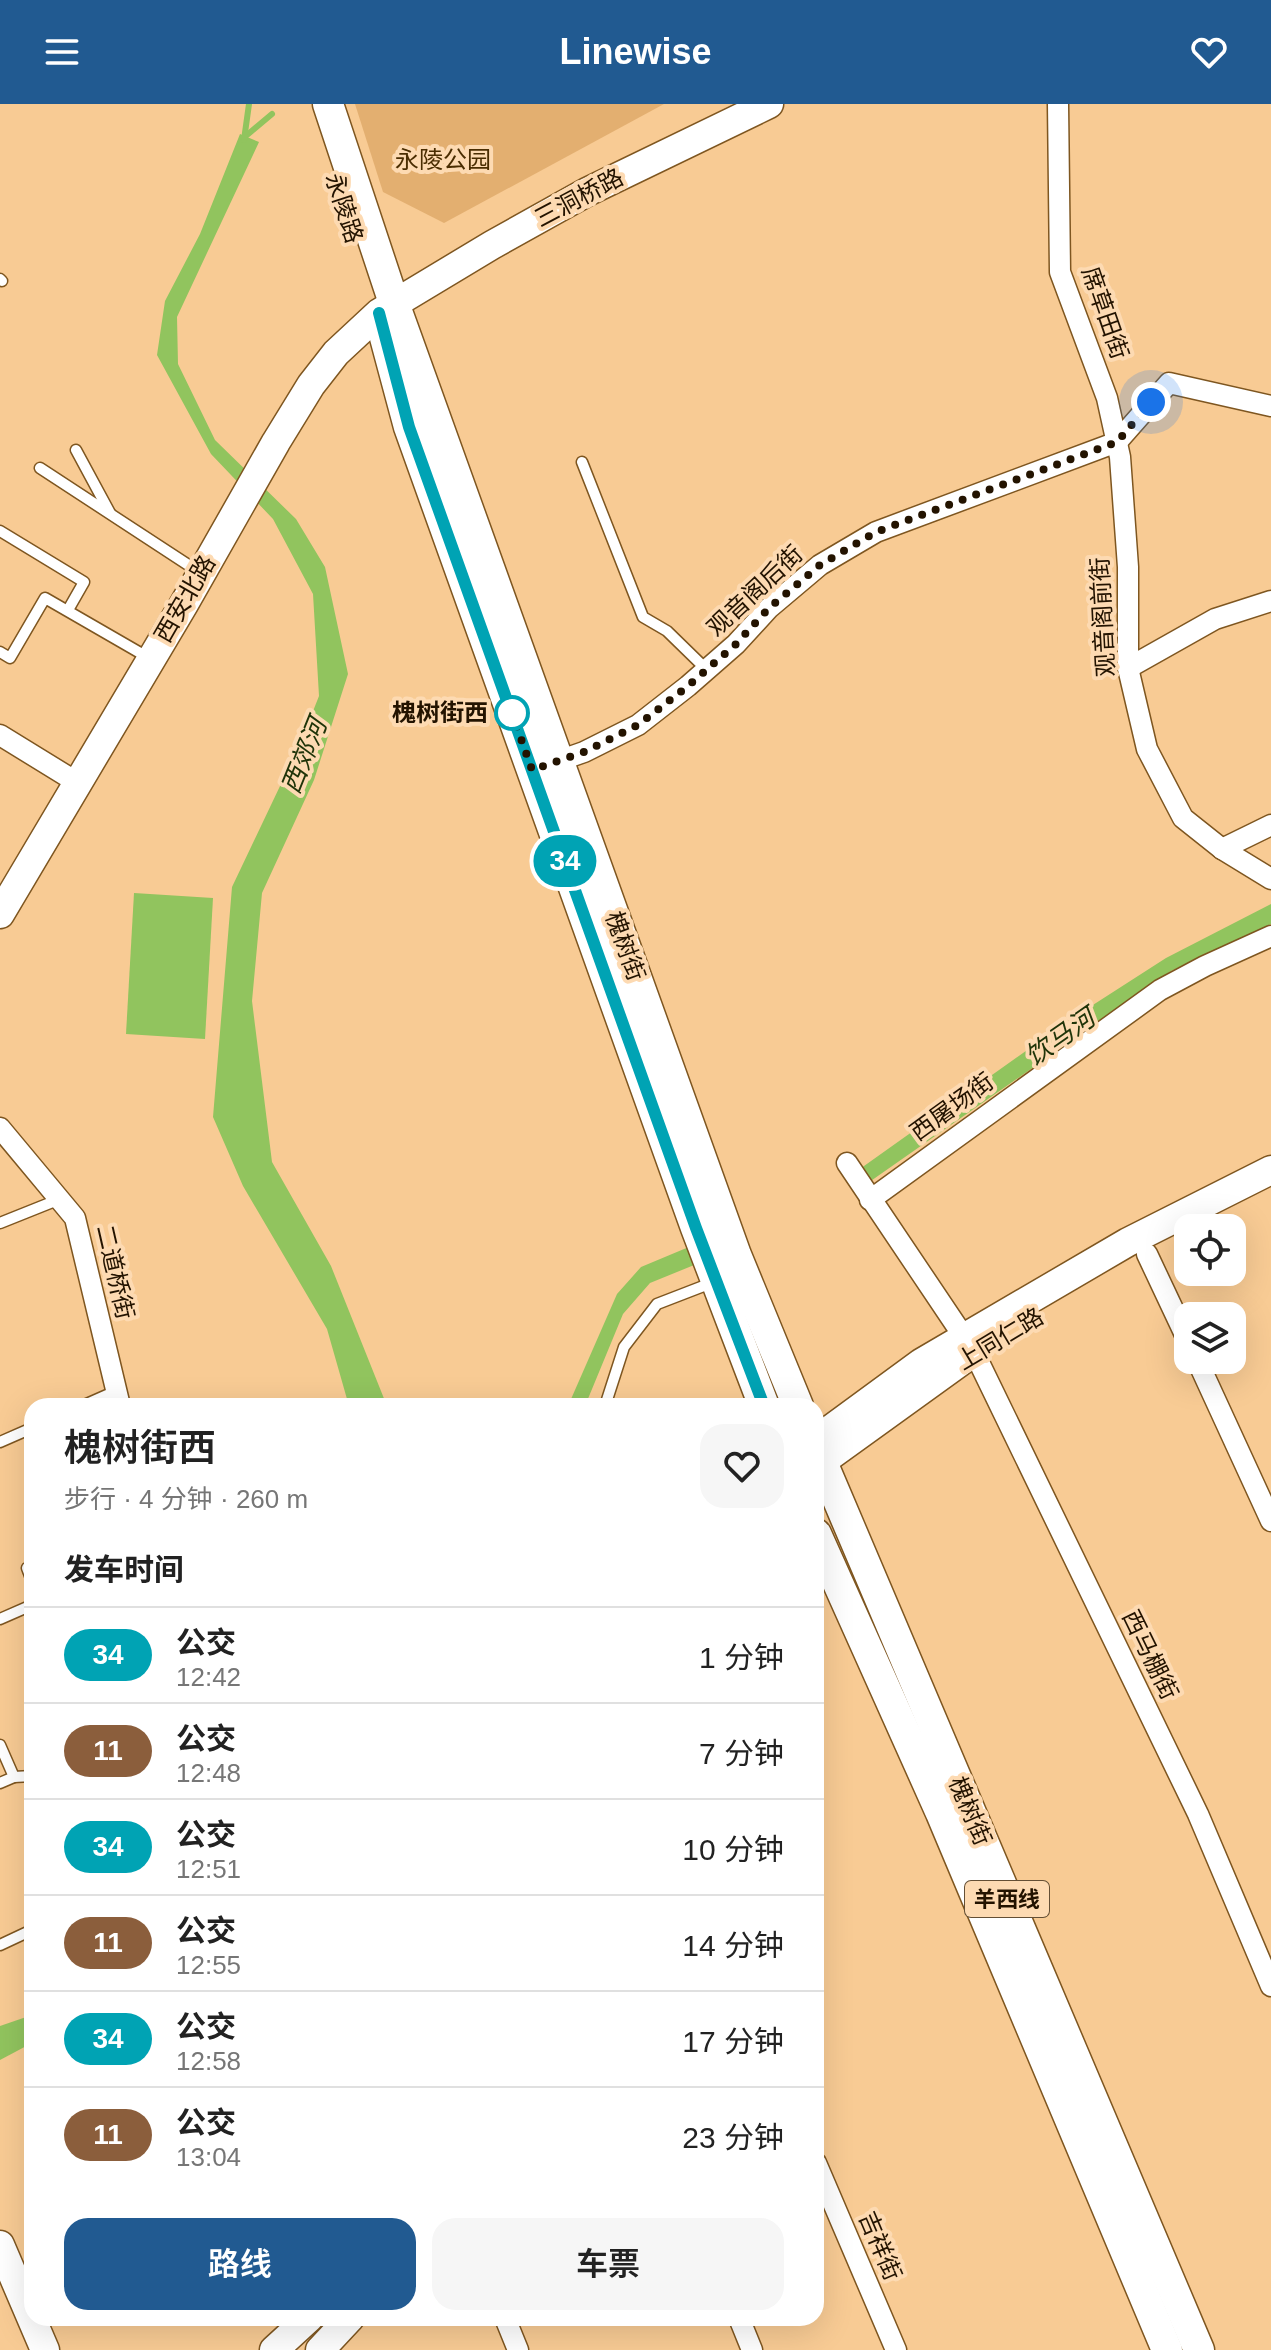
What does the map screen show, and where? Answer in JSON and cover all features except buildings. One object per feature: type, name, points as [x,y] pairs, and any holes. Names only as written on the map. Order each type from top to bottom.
[{"type":"main road","name":"永陵路","points":[[310,104],[386,308]]},
{"type":"main road","name":"永陵路","points":[[328,104],[386,308]]},
{"type":"main road","name":"槐树街","points":[[386,308],[545,766],[716,1281],[761,1398]]},
{"type":"main road","name":"槐树街","points":[[545,766],[795,1398]]},
{"type":"main road","name":"槐树街","points":[[824,1470],[1199,2350]]},
{"type":"main road","name":"槐树街","points":[[824,1552],[941,1813],[1167,2350]]},
{"type":"street","name":"三洞桥路","points":[[386,308],[587,192],[769,104]]},
{"type":"street","name":"席草田街","points":[[1058,104],[1060,272],[1107,398],[1117,442]]},
{"type":"street","name":"西安北路","points":[[0,914],[311,385],[336,353],[386,308]]},
{"type":"street","points":[[1117,442],[1169,383],[1271,406]]},
{"type":"street","name":"观音阁前街","points":[[1117,442],[1128,567],[1128,668],[1147,749],[1183,818],[1222,849],[1271,879]]},
{"type":"street","name":"观音阁后街","points":[[545,766],[584,752],[638,725],[707,670],[769,608],[820,565],[876,532],[1117,442]]},
{"type":"street","points":[[1128,668],[1215,619],[1271,601]]},
{"type":"street","points":[[0,735],[78,783]]},
{"type":"street","points":[[1222,849],[1271,825]]},
{"type":"street","name":"西屠场街","points":[[870,1200],[936,1149],[1160,990],[1271,936]]},
{"type":"street","name":"二道桥街","points":[[0,1128],[75,1218],[118,1398]]},
{"type":"street","points":[[847,1163],[970,1345],[1128,1242],[1271,1170]]},
{"type":"street","points":[[1224,1214],[1271,1189]]},
{"type":"street","name":"上同仁路","points":[[824,1449],[970,1345],[1174,1240]]},
{"type":"street","points":[[1147,1254],[1174,1311]]},
{"type":"street","name":"西马棚街","points":[[970,1345],[1198,1814],[1271,1986]]},
{"type":"street","points":[[1203,1374],[1271,1521]]},
{"type":"street","name":"吉祥街","points":[[824,2182],[896,2350]]},
{"type":"street","points":[[0,2245],[24,2301]]},
{"type":"street","points":[[35,2326],[45,2350]]},
{"type":"street","points":[[274,2350],[300,2326]]},
{"type":"street","points":[[320,2350],[342,2326]]},
{"type":"street","points":[[508,2326],[518,2350]]},
{"type":"street","points":[[742,2326],[752,2350]]},
{"type":"lane","points":[[76,450],[111,515]]},
{"type":"lane","points":[[582,462],[643,617],[667,631],[707,670]]},
{"type":"lane","points":[[40,468],[201,573]]},
{"type":"lane","points":[[0,531],[84,582],[68,610]]},
{"type":"lane","points":[[0,652],[10,658],[45,598],[151,659]]},
{"type":"lane","points":[[0,1223],[60,1199]]},
{"type":"lane","points":[[608,1398],[624,1347],[657,1304],[716,1281]]},
{"type":"lane","points":[[0,1442],[24,1432]]},
{"type":"lane","points":[[0,1619],[24,1608]]},
{"type":"lane","points":[[0,1745],[14,1777]]},
{"type":"lane","points":[[0,1783],[24,1776]]},
{"type":"lane","points":[[0,1945],[24,1934]]},
{"type":"green space","name":"永陵公园","points":[[355,104],[664,104],[444,223],[383,192]]},
{"type":"water","name":"西郊河","points":[[240,134],[259,142],[177,317],[178,364],[215,440],[296,519],[325,567],[348,674],[314,780],[262,893],[252,1001],[272,1162],[331,1266],[384,1398],[347,1398],[327,1329],[243,1186],[213,1117],[232,887],[300,744],[319,696],[313,594],[273,519],[211,454],[157,355],[165,301],[200,234]]},
{"type":"water","points":[[134,893],[213,898],[205,1039],[126,1034]]},
{"type":"water","name":"饮马河","points":[[1271,904],[1271,924],[1171,971],[865,1185],[857,1171],[1068,1021],[1166,958]]},
{"type":"water","points":[[696,1244],[704,1261],[650,1283],[623,1314],[588,1398],[572,1398],[617,1294],[641,1267]]},
{"type":"water","points":[[24,2018],[24,2047],[0,2060],[0,2026]]},
{"type":"waterway","points":[[244,140],[249,104]]},
{"type":"waterway","points":[[247,135],[272,114]]},
{"type":"bus line","name":"34","points":[[379,313],[409,427],[696,1228],[761,1398]]},
{"type":"place","name":"槐树街西","points":[[512,713]]},
{"type":"route","points":[[512,713],[532,770],[584,752],[638,725],[688,686],[736,644],[769,608],[820,565],[876,532],[1117,442],[1151,402]]}]
